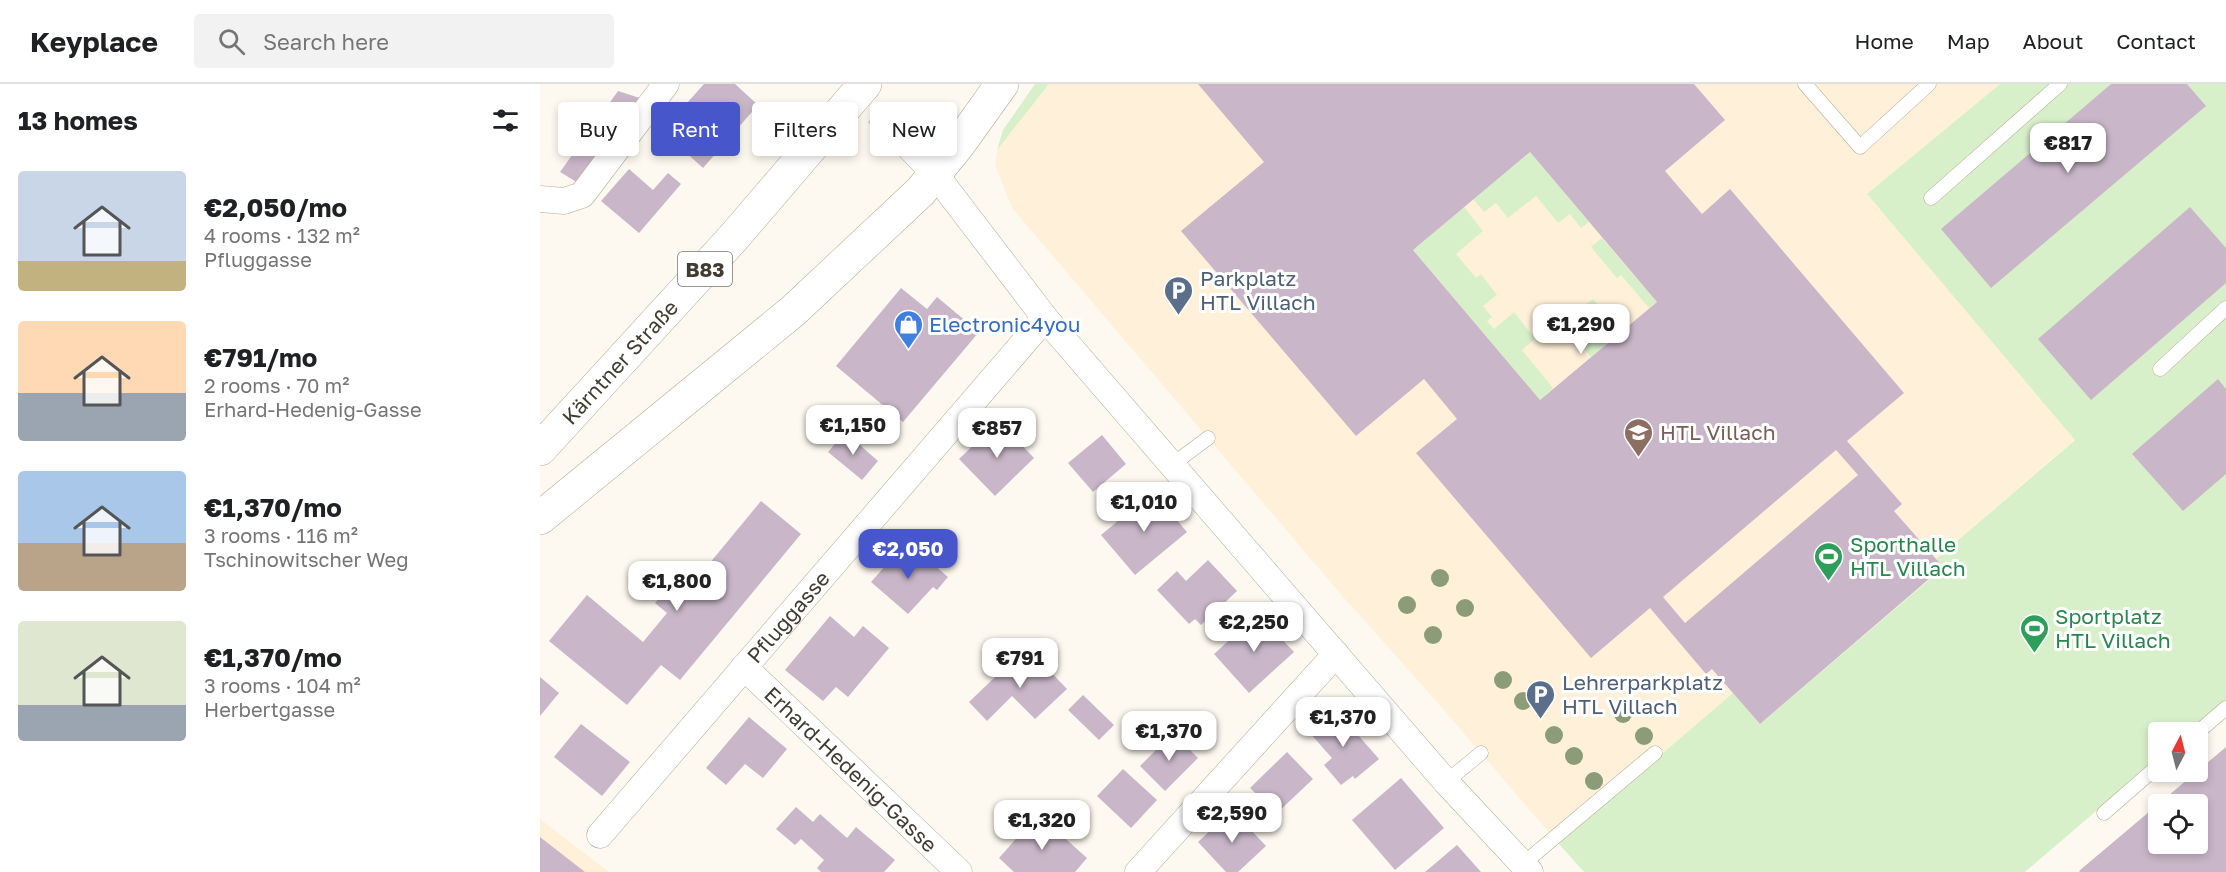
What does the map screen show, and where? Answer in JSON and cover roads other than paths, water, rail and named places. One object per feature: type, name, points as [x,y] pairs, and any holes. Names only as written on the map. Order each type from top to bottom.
[{"type":"main road","name":"Kärntner Straße","points":[[540,449],[734,237],[865,84]]},
{"type":"main road","points":[[540,518],[793,311],[921,191],[1002,84]]},
{"type":"street","points":[[540,199],[564,201],[582,195],[666,84]]},
{"type":"street","points":[[918,156],[935,174],[1045,318],[1446,782],[1526,868]]},
{"type":"street","name":"Pfluggasse","points":[[600,835],[1045,318]]},
{"type":"street","points":[[1138,872],[1336,654]]},
{"type":"street","name":"Erhard-Hedenig-Gasse","points":[[744,667],[959,872]]},
{"type":"lane","points":[[1805,84],[1860,147],[1929,84]]},
{"type":"lane","points":[[1931,198],[2060,84]]},
{"type":"lane","points":[[2160,369],[2226,308]]},
{"type":"lane","points":[[1173,464],[1208,438]]},
{"type":"lane","points":[[2208,723],[2226,708]]},
{"type":"lane","points":[[1446,782],[1481,753]]},
{"type":"lane","points":[[1526,868],[1655,753]]},
{"type":"lane","points":[[2104,813],[2148,775]]},
{"type":"tunnel","points":[[852,84],[870,105]]},
{"type":"place","name":"Parkplatz HTL Villach","points":[[1179,316]]},
{"type":"place","name":"Electronic4you","points":[[908,350]]},
{"type":"place","name":"HTL Villach","points":[[1639,458]]},
{"type":"place","name":"Sporthalle HTL Villach","points":[[1829,582]]},
{"type":"place","name":"Sportplatz HTL Villach","points":[[2034,654]]},
{"type":"place","name":"Lehrerparkplatz HTL Villach","points":[[1541,720]]}]
